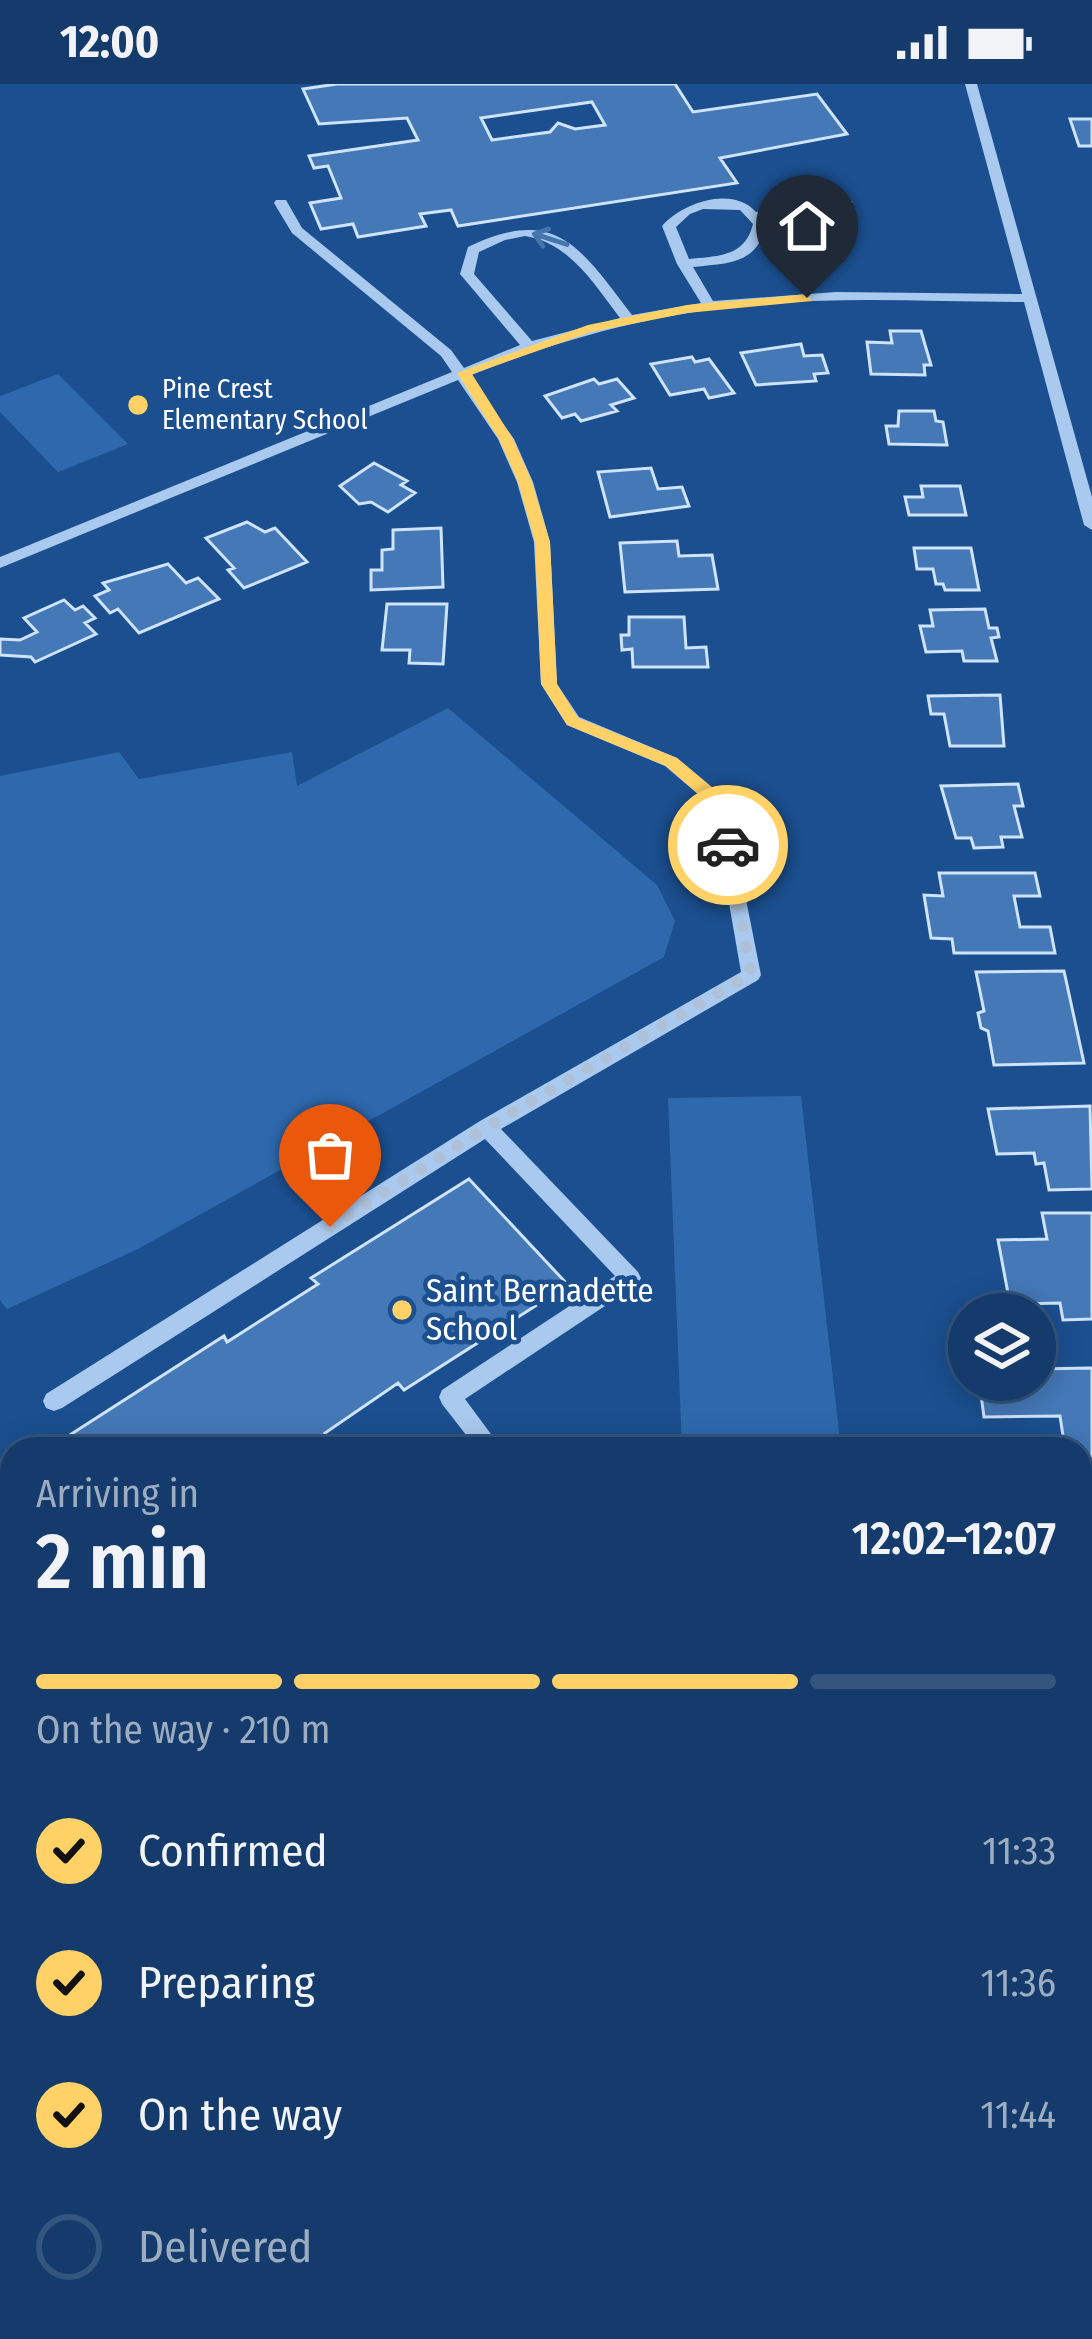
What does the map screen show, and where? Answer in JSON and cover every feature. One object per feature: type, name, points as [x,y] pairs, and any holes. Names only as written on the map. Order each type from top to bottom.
[{"type":"street","points":[[971,84],[1092,525]]},
{"type":"street","points":[[753,216],[847,202]]},
{"type":"street","points":[[54,1401],[487,1127],[751,974],[720,803],[671,762],[573,722],[549,684],[542,542],[525,482],[506,439],[464,373],[297,230],[281,203]]},
{"type":"street","points":[[684,264],[734,258],[755,243],[760,224],[744,206],[710,203],[682,210],[669,226],[684,264],[710,307]]},
{"type":"street","points":[[529,346],[467,274],[473,250],[496,236],[519,232],[567,242],[629,320]]},
{"type":"street","points":[[0,563],[529,346],[629,320],[710,307],[843,297],[1030,298]]},
{"type":"street","points":[[482,1437],[450,1397],[630,1278],[487,1127]]},
{"type":"shaded area","points":[[58,374],[128,444],[58,472],[0,412],[0,396]]},
{"type":"shaded area","points":[[448,708],[657,885],[675,921],[664,957],[136,1250],[7,1309],[0,1300],[0,776],[119,752],[139,779],[292,752],[297,786]]},
{"type":"shaded area","points":[[801,1096],[840,1437],[682,1437],[668,1098]]},
{"type":"building","points":[[337,84],[675,84],[693,112],[817,94],[847,134],[720,158],[737,183],[458,226],[451,210],[420,214],[426,226],[358,237],[353,224],[321,229],[310,203],[341,198],[328,166],[314,168],[309,156],[418,140],[407,118],[319,124],[303,89]],"holes":[[[592,102],[605,125],[575,129],[558,123],[550,132],[492,140],[481,118]]]},
{"type":"building","points":[[1070,119],[1092,119],[1092,146],[1079,146]]},
{"type":"building","points":[[890,331],[921,331],[931,365],[924,365],[925,375],[871,374],[867,342],[892,343]]},
{"type":"building","points":[[801,344],[804,356],[822,355],[828,373],[814,374],[816,381],[756,385],[741,353]]},
{"type":"building","points":[[692,357],[695,362],[709,359],[734,393],[709,398],[704,389],[670,395],[651,364]]},
{"type":"building","points":[[594,379],[599,384],[617,379],[634,398],[611,405],[617,411],[581,421],[575,414],[562,418],[545,396]]},
{"type":"building","points":[[899,411],[934,411],[936,421],[943,422],[947,445],[889,444],[886,426],[898,426]]},
{"type":"building","points":[[374,463],[407,481],[401,485],[415,493],[388,512],[371,502],[359,504],[340,486]]},
{"type":"building","points":[[651,468],[658,489],[682,487],[689,506],[610,517],[598,472]]},
{"type":"building","points":[[921,486],[960,486],[966,515],[909,515],[905,497],[923,497]]},
{"type":"building","points":[[247,522],[265,532],[275,528],[307,562],[244,588],[228,570],[234,568],[206,538]]},
{"type":"building","points":[[441,528],[443,587],[371,590],[371,570],[382,570],[382,550],[393,549],[393,530]]},
{"type":"building","points":[[677,541],[679,556],[712,555],[718,589],[625,592],[620,543]]},
{"type":"building","points":[[914,548],[971,548],[979,590],[945,590],[943,584],[936,584],[933,569],[917,569]]},
{"type":"building","points":[[168,564],[186,583],[198,578],[219,599],[139,633],[118,609],[110,613],[95,596],[109,590],[103,583]]},
{"type":"building","points":[[64,600],[75,610],[83,606],[95,618],[85,623],[96,634],[35,662],[31,657],[0,655],[0,639],[20,640],[37,632],[24,618]]},
{"type":"building","points":[[387,604],[447,604],[443,664],[409,663],[410,650],[382,650]]},
{"type":"building","points":[[985,609],[989,628],[997,628],[999,637],[991,638],[997,661],[964,661],[962,651],[926,652],[920,626],[933,626],[930,610]]},
{"type":"building","points":[[629,617],[684,617],[686,648],[706,647],[708,667],[633,667],[632,649],[622,650],[621,635],[629,635]]},
{"type":"building","points":[[1000,695],[1004,746],[950,746],[944,714],[931,714],[928,696]]},
{"type":"building","points":[[1018,784],[1023,806],[1014,806],[1022,837],[1001,837],[1003,847],[974,848],[971,838],[956,838],[941,786]]},
{"type":"building","points":[[939,873],[1035,873],[1040,896],[1014,896],[1020,927],[1050,927],[1055,953],[954,953],[952,939],[931,938],[924,895],[943,896]]},
{"type":"building","points":[[1064,971],[1084,1063],[994,1065],[988,1031],[981,1028],[978,1013],[984,1011],[976,972]]},
{"type":"building","points":[[1090,1106],[1092,1189],[1049,1190],[1044,1163],[1036,1164],[1034,1153],[997,1154],[988,1109]]},
{"type":"building","name":"Saint Bernadette School","points":[[469,1179],[568,1285],[404,1390],[398,1383],[325,1433],[328,1437],[67,1437],[224,1336],[227,1342],[318,1284],[311,1278]]},
{"type":"building","points":[[1042,1213],[1092,1213],[1092,1319],[1063,1320],[1056,1293],[1008,1293],[998,1240],[1047,1239]]},
{"type":"building","points":[[1092,1368],[1092,1437],[1063,1437],[1060,1416],[984,1417],[982,1401],[1056,1401],[1056,1369]]},
{"type":"way so far","points":[[330,1227],[487,1127],[751,974],[728,845]]},
{"type":"place","name":"Pine Crest Elementary School","points":[[138,405]]},
{"type":"place","name":"Saint Bernadette School","points":[[402,1310]]},
{"type":"route","points":[[728,845],[720,803],[671,762],[573,722],[549,684],[542,542],[525,482],[506,439],[464,373],[529,346],[588,329],[687,309],[807,298]]}]
